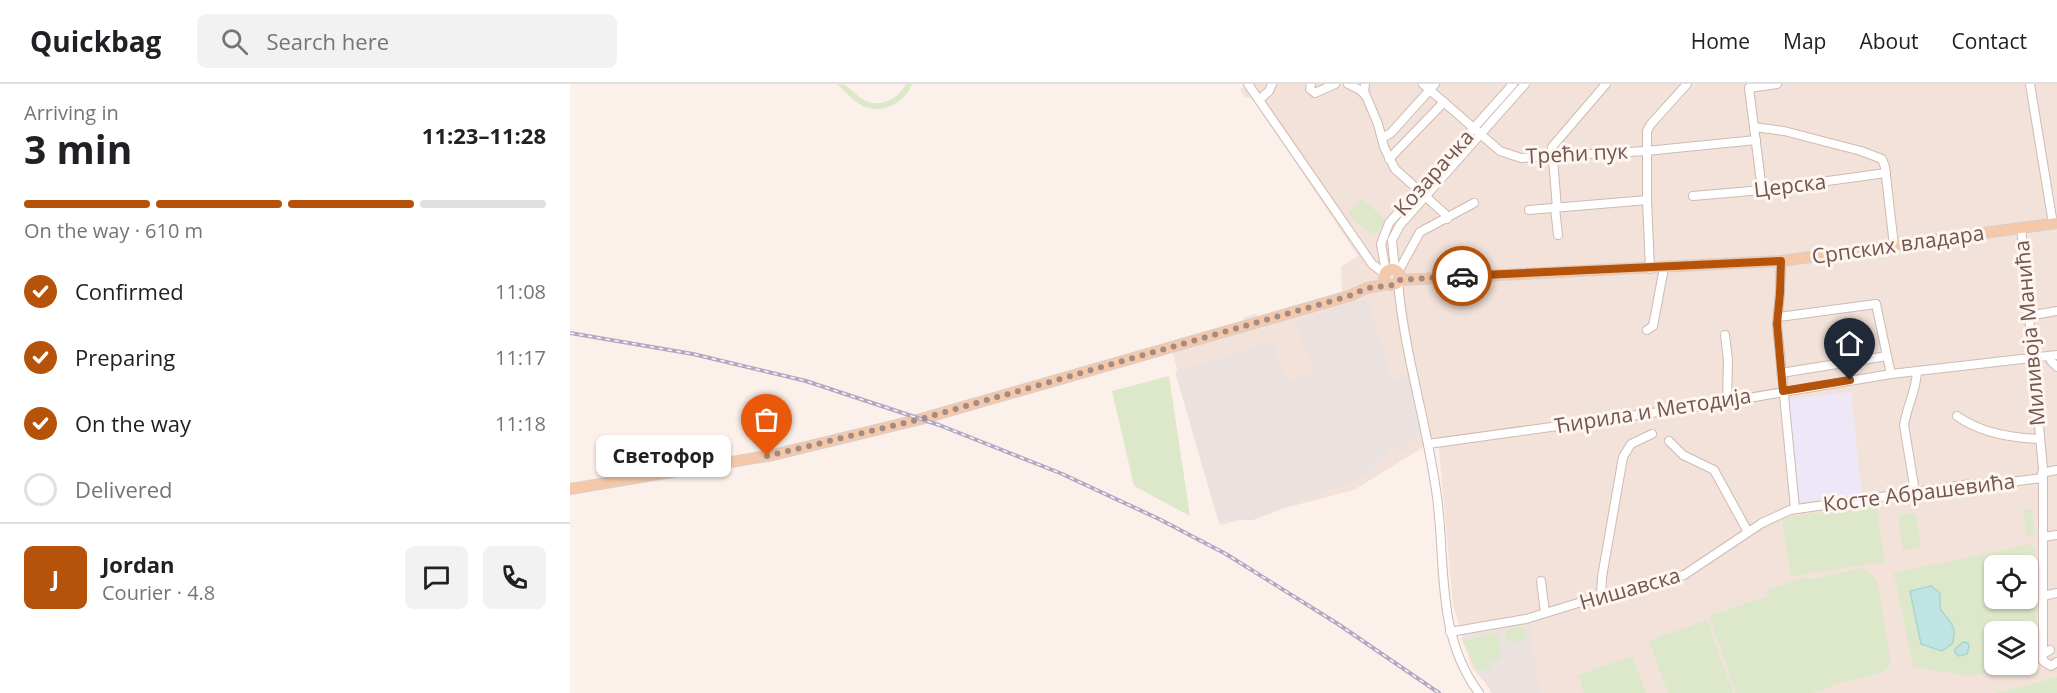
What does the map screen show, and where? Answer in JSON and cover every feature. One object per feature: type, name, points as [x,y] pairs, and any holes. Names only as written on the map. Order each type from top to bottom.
[{"type":"main road","name":"Српских владара","points":[[570,489],[773,455],[911,421],[1349,296],[1367,288],[1379,279],[1650,269],[1781,261],[2055,223]]},
{"type":"street","points":[[1248,84],[1372,264],[1392,277]]},
{"type":"street","points":[[1259,100],[1269,91],[1272,84]]},
{"type":"street","points":[[1311,84],[1310,89],[1315,93],[1335,84]]},
{"type":"street","points":[[1348,84],[1360,90],[1367,98]]},
{"type":"street","points":[[1365,84],[1367,98],[1389,159],[1398,173],[1426,196],[1448,219]]},
{"type":"street","name":"Козарачка","points":[[1392,277],[1393,237],[1400,225],[1426,196],[1513,84]]},
{"type":"street","name":"Козарачка","points":[[1381,244],[1389,223],[1418,190],[1525,84]]},
{"type":"street","points":[[1558,235],[1554,144],[1606,84]]},
{"type":"street","points":[[1650,269],[1646,151],[1649,126],[1687,84]]},
{"type":"street","points":[[1762,190],[1748,86],[1777,84]]},
{"type":"street","points":[[2030,84],[2055,223]]},
{"type":"street","points":[[1382,138],[1391,133],[1429,86]]},
{"type":"street","name":"Трећи пук","points":[[1429,86],[1477,132],[1500,150],[1513,156],[1531,159],[1756,140]]},
{"type":"street","points":[[1389,159],[1444,102]]},
{"type":"street","points":[[1754,127],[1784,131],[1871,154],[1883,161],[1894,246]]},
{"type":"street","name":"Церска","points":[[1693,196],[1762,190],[1886,173]]},
{"type":"street","points":[[1529,210],[1647,200]]},
{"type":"street","points":[[1392,277],[1420,232],[1474,203]]},
{"type":"street","name":"Миливоја Манића","points":[[2021,227],[2042,476],[2042,637],[2050,653]]},
{"type":"street","points":[[1361,248],[1372,248],[1381,244],[1399,297],[1437,491],[1446,612],[1450,632],[1458,655],[1479,693]]},
{"type":"street","points":[[1781,261],[1777,324],[1795,508]]},
{"type":"street","points":[[1647,330],[1653,326],[1664,268]]},
{"type":"street","points":[[1779,317],[1876,304],[1891,374]]},
{"type":"street","points":[[2028,316],[2057,311]]},
{"type":"street","points":[[1725,335],[1728,360],[1727,401]]},
{"type":"street","points":[[2054,355],[2051,361],[2057,367]]},
{"type":"street","name":"Ћирила и Методија","points":[[1428,444],[1727,401],[1891,374],[2054,355]]},
{"type":"street","points":[[1781,373],[1887,356]]},
{"type":"street","points":[[1914,492],[1904,425],[1905,416],[1914,394],[1917,372]]},
{"type":"street","name":"Миливоја Манића","points":[[1957,416],[1969,425],[1981,429],[2040,439]]},
{"type":"street","points":[[1601,596],[1602,577],[1623,457],[1631,444],[1652,434]]},
{"type":"street","points":[[1669,441],[1683,455],[1714,470],[1748,532]]},
{"type":"street","name":"Косте Абрашевића","points":[[1795,508],[1971,484],[1995,483],[2042,476],[2057,470]]},
{"type":"street","name":"Нишавска","points":[[1450,632],[1526,619],[1601,596],[1684,576],[1779,513],[1795,508]]},
{"type":"street","points":[[2043,537],[2057,535]]},
{"type":"street","points":[[1541,581],[1545,613]]},
{"type":"street","points":[[2043,596],[2057,593]]},
{"type":"street","points":[[2050,653],[2043,662],[2046,665],[2053,665],[2057,662]]},
{"type":"shaded area","points":[[1242,84],[2057,84],[2057,677],[1995,693],[1494,693],[1472,668],[1453,605],[1438,438],[1354,490],[1220,525],[1170,343],[1243,323],[1244,317],[1255,314],[1261,318],[1342,292],[1341,267],[1358,256],[1252,98],[1245,97],[1240,90],[1244,87]]},
{"type":"shaded area","points":[[1367,298],[1393,382],[1411,370],[1422,425],[1404,453],[1395,445],[1367,476],[1253,520],[1218,520],[1175,372],[1272,342],[1288,381],[1315,373],[1295,322]]},
{"type":"shaded area","points":[[1851,392],[1862,495],[1800,502],[1788,399]]},
{"type":"shaded area","points":[[1530,623],[1539,693],[1492,693],[1461,638]]},
{"type":"green space","points":[[837,84],[847,87],[867,102],[880,103],[898,95],[906,84],[912,84],[897,103],[890,107],[874,109],[852,99]]},
{"type":"green space","points":[[1362,199],[1387,221],[1373,236],[1348,214]]},
{"type":"green space","points":[[1169,376],[1190,516],[1134,486],[1112,391]]},
{"type":"green space","points":[[1876,504],[1885,562],[1791,576],[1782,518]]},
{"type":"green space","points":[[2032,509],[2035,535],[2027,536],[2023,510]]},
{"type":"green space","points":[[1915,513],[1921,547],[1903,550],[1898,516]]},
{"type":"green space","points":[[2031,544],[2035,548],[2035,555],[1984,555],[1984,609],[2036,609],[2037,621],[1984,621],[1984,673],[1970,676],[1913,667],[1894,573]]},
{"type":"green space","points":[[1862,568],[1877,580],[1891,664],[1881,673],[1813,693],[1736,693],[1709,616],[1768,596],[1767,590],[1806,577],[1807,580]]},
{"type":"green space","points":[[1707,620],[1733,693],[1668,693],[1649,641]]},
{"type":"green space","points":[[1522,627],[1525,630],[1524,641],[1507,642],[1505,633],[1507,630]]},
{"type":"green space","points":[[1496,633],[1499,640],[1500,660],[1491,661],[1491,667],[1479,673],[1462,641]]},
{"type":"green space","points":[[1632,656],[1646,693],[1584,693],[1578,675]]},
{"type":"green space","points":[[2057,677],[2057,693],[1995,693]]},
{"type":"water","points":[[1931,586],[1940,593],[1940,609],[1950,621],[1954,632],[1952,644],[1942,651],[1921,644],[1910,591]]},
{"type":"water","points":[[1963,642],[1968,643],[1967,654],[1959,656],[1955,653],[1955,649]]},
{"type":"railway","points":[[570,333],[693,354],[806,381],[939,425],[1060,473],[1159,519],[1226,554],[1338,624],[1439,693]]},
{"type":"way so far","points":[[767,456],[921,419],[1349,296],[1367,288],[1394,285],[1399,280],[1462,276]]},
{"type":"place","name":"Светофор","points":[[767,456]]},
{"type":"route","points":[[1462,276],[1781,261],[1777,324],[1783,391],[1850,380]]}]
